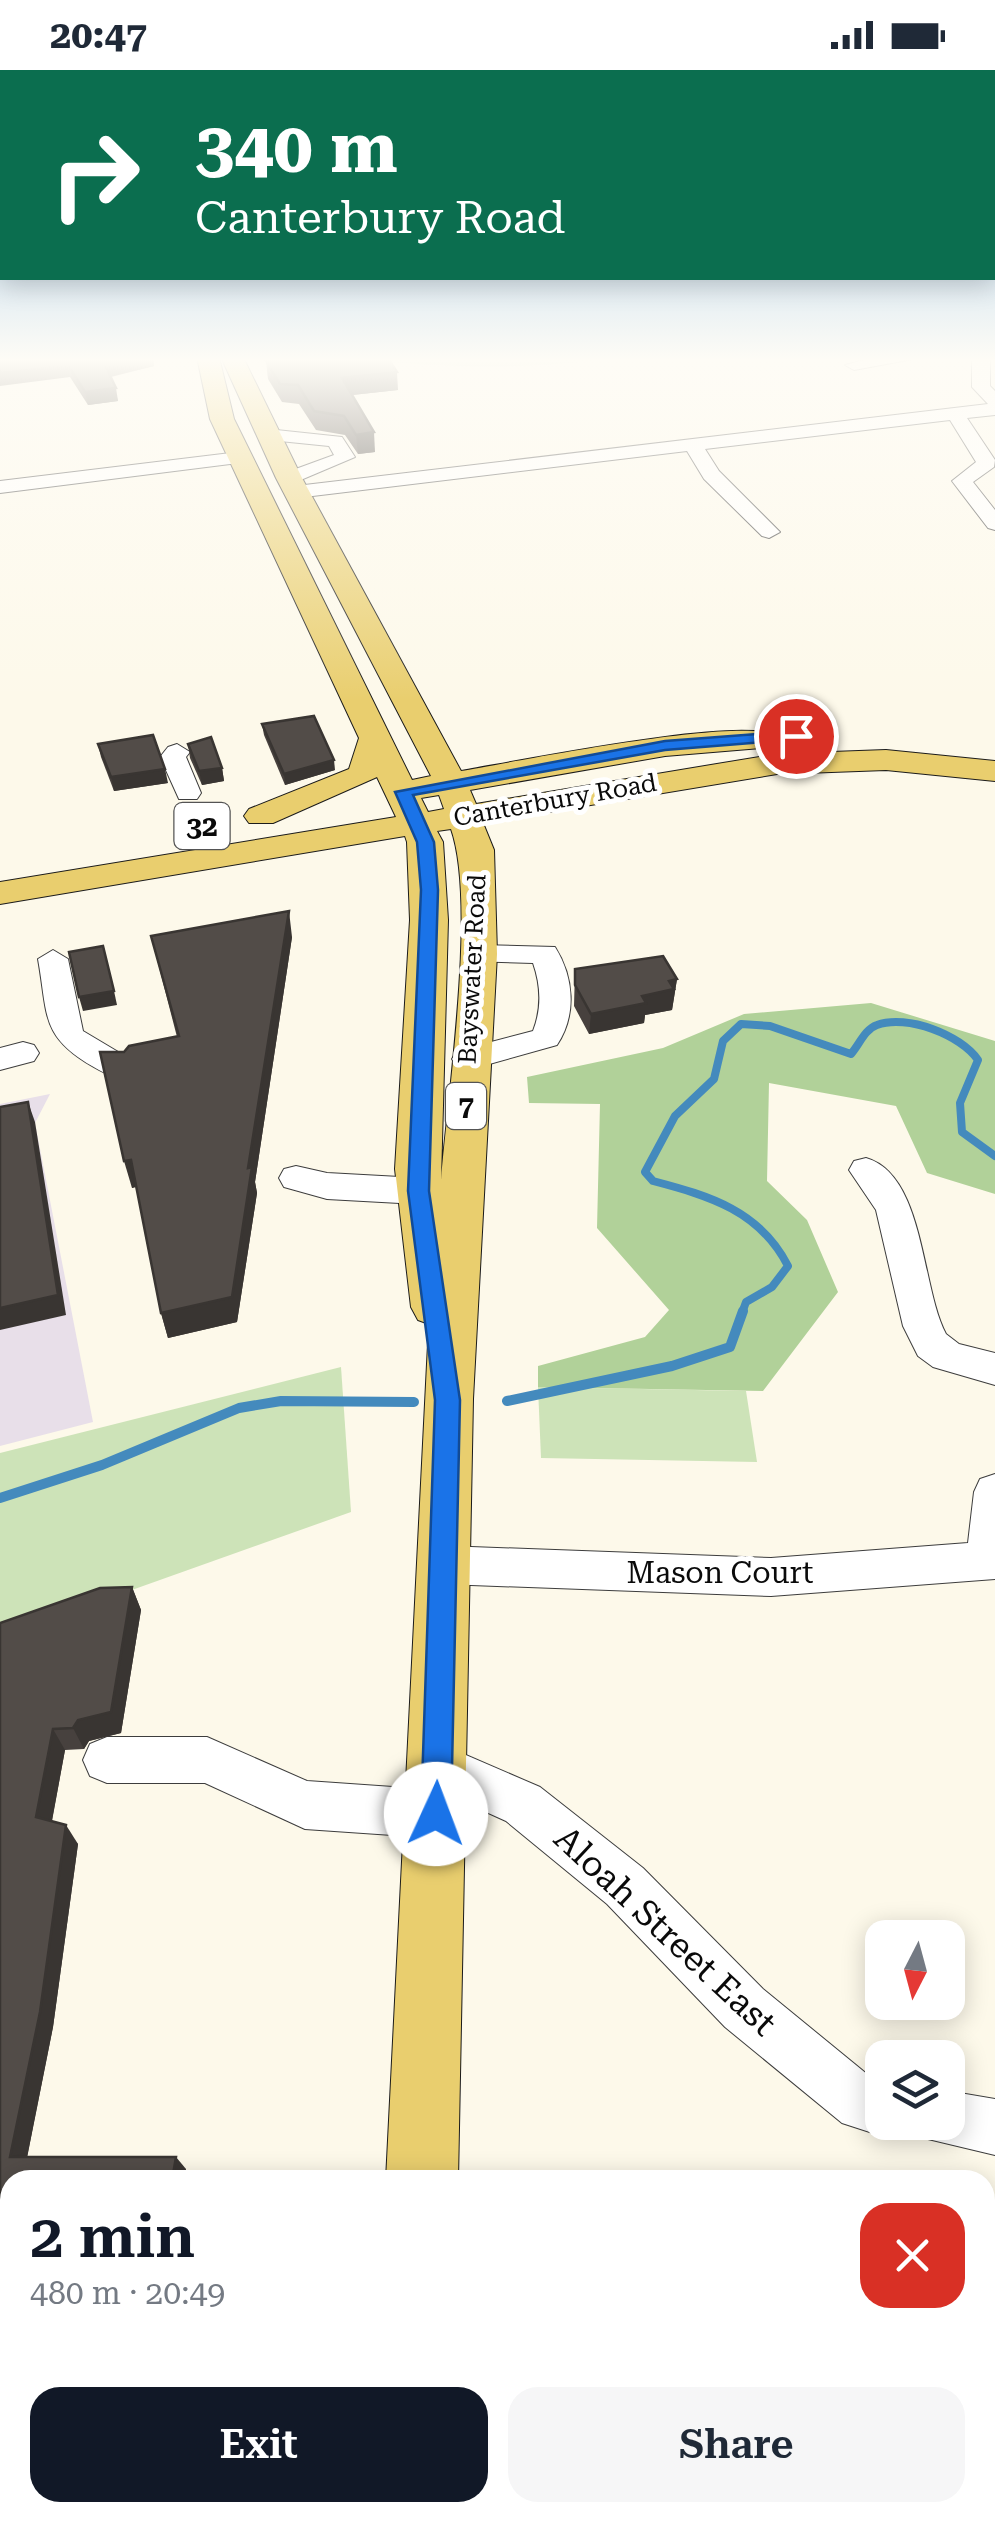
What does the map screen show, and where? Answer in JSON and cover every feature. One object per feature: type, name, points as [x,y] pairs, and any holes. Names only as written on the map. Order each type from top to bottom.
[{"type":"main road","name":"Bayswater Road","points":[[246,471],[425,842],[433,1182],[448,1400],[422,2170]]},
{"type":"main road","points":[[258,497],[277,471]]},
{"type":"main road","name":"Bayswater Road","points":[[285,471],[408,695],[464,816],[478,954],[468,1059],[433,1182]]},
{"type":"main road","points":[[408,695],[444,741],[460,753],[498,765],[531,768]]},
{"type":"main road","points":[[261,816],[361,776],[370,765],[374,737]]},
{"type":"main road","name":"Canterbury Road","points":[[464,816],[531,768],[665,746],[770,737],[906,737],[995,745]]},
{"type":"main road","name":"Canterbury Road","points":[[0,860],[261,816],[410,808],[525,819],[645,785],[814,760],[926,762],[995,771]]},
{"type":"main road","name":"Canterbury Road","points":[[0,893],[327,837],[410,808]]},
{"type":"main road","points":[[327,837],[363,844],[393,859],[417,890],[429,920]]},
{"type":"street","points":[[0,487],[129,471]]},
{"type":"street","points":[[311,471],[364,483],[459,471]]},
{"type":"street","points":[[356,471],[364,483]]},
{"type":"street","points":[[709,471],[769,532]]},
{"type":"street","points":[[975,471],[962,481],[995,524]]},
{"type":"street","points":[[177,752],[173,757],[188,794]]},
{"type":"street","points":[[468,1059],[546,1038],[557,1020],[552,968],[544,954],[478,954]]},
{"type":"street","points":[[53,959],[67,1032],[73,1041],[118,1068]]},
{"type":"street","points":[[866,1170],[893,1207],[922,1326],[932,1345],[947,1356],[995,1369]]},
{"type":"street","points":[[992,1560],[995,1492]]},
{"type":"street","name":"Mason Court","points":[[444,1565],[771,1577],[992,1560]]},
{"type":"street","points":[[108,1760],[207,1760],[306,1806],[437,1790]]},
{"type":"street","name":"Aloah Street East","points":[[437,1790],[524,1804],[625,1886],[744,2008],[865,2105]]},
{"type":"street","points":[[965,2122],[995,2127]]},
{"type":"shaded area","points":[[50,1094],[35,1123],[93,1422],[0,1446],[0,1104]]},
{"type":"green space","points":[[871,1003],[995,1041],[995,1194],[927,1173],[896,1106],[769,1083],[767,1181],[807,1220],[838,1292],[763,1391],[538,1387],[538,1366],[645,1337],[669,1310],[597,1228],[600,1104],[529,1103],[527,1077],[663,1048],[744,1014]]},
{"type":"green space","points":[[341,1367],[351,1512],[0,1637],[0,1453]]},
{"type":"green space","points":[[538,1387],[746,1391],[757,1462],[541,1458]]},
{"type":"building","points":[[314,716],[334,760],[284,774],[262,724]]},
{"type":"building","points":[[153,735],[165,769],[111,777],[98,744]]},
{"type":"building","points":[[211,737],[222,768],[199,771],[188,744]]},
{"type":"building","points":[[289,911],[248,1168],[252,1167],[232,1297],[161,1313],[131,1160],[124,1161],[100,1052],[124,1052],[129,1046],[179,1036],[151,936]]},
{"type":"building","points":[[103,946],[114,991],[79,997],[69,952]]},
{"type":"building","points":[[663,956],[677,979],[669,981],[674,989],[642,996],[646,1003],[591,1014],[575,985],[575,969]]},
{"type":"building","points":[[28,1102],[58,1295],[0,1308],[0,1107]]},
{"type":"building","points":[[132,1587],[111,1712],[78,1720],[73,1728],[53,1729],[36,1817],[66,1825],[40,2012],[10,2157],[176,2157],[174,2170],[0,2170],[0,1623],[100,1588]]},
{"type":"waterway","points":[[742,1313],[746,1302],[772,1287],[788,1266],[776,1247],[731,1208],[653,1181],[645,1172],[675,1116],[714,1079],[723,1041],[741,1024],[770,1026],[851,1054],[869,1030],[889,1022],[918,1025],[946,1035],[978,1060],[960,1103],[962,1132],[995,1156]]},
{"type":"waterway","points":[[507,1401],[672,1366],[730,1347],[743,1311]]},
{"type":"waterway","points":[[0,1498],[102,1465],[239,1408],[281,1401],[414,1402]]},
{"type":"route","points":[[436,1814],[448,1400],[418,1191],[429,890],[425,842],[403,792],[665,746],[796,736]]}]
